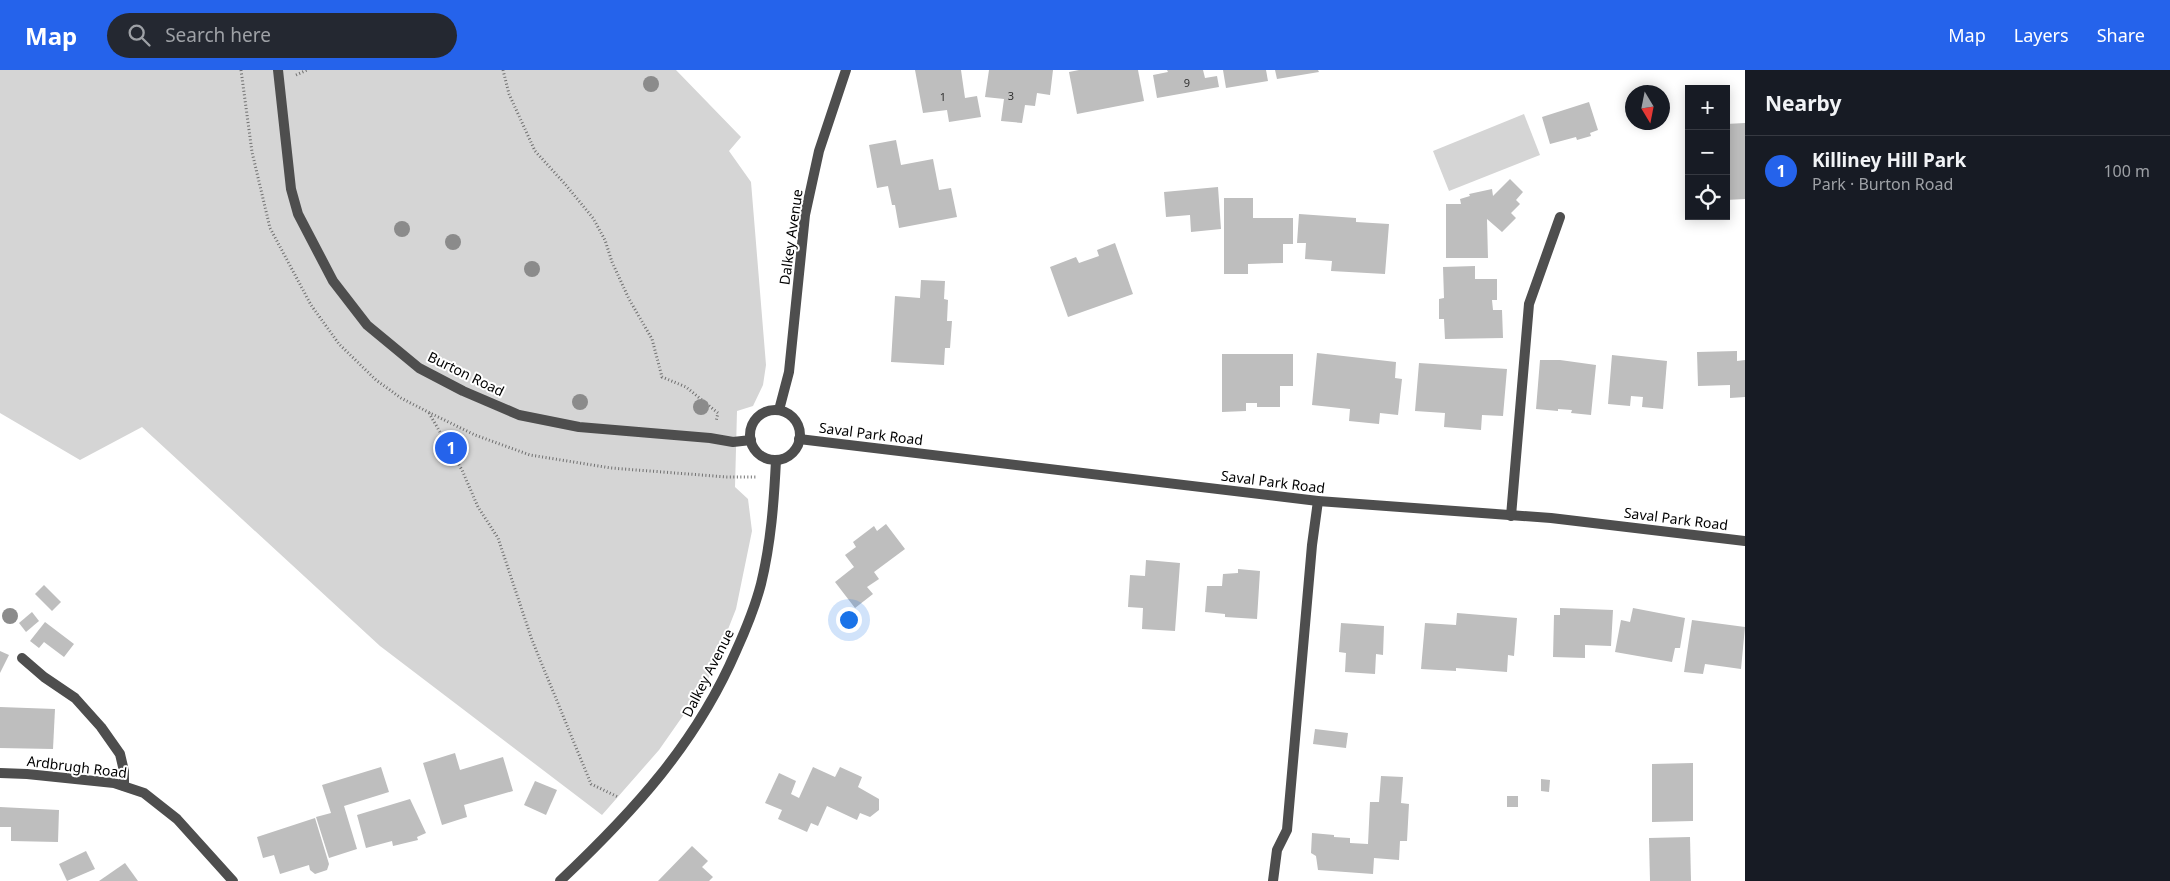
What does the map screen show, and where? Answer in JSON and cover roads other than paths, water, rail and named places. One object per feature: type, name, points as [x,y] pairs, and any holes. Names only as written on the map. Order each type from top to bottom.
[{"type":"street","name":"Burton Road","points":[[278,70],[291,189],[298,214],[333,281],[367,325],[419,368],[464,391],[519,415],[579,427],[710,438],[733,442],[751,440]]},
{"type":"street","name":"Dalkey Avenue","points":[[780,410],[789,372],[805,215],[819,151],[846,70]]},
{"type":"street","points":[[1511,516],[1529,304],[1560,216]]},
{"type":"street","points":[[780,410],[791,416],[796,422],[799,439],[794,451],[790,455],[776,460],[761,455],[755,450],[751,440],[752,426],[759,415],[768,411],[780,410]]},
{"type":"street","name":"Saval Park Road","points":[[799,439],[1318,502],[1551,518],[1745,541]]},
{"type":"street","name":"Dalkey Avenue","points":[[560,881],[637,805],[691,736],[712,702],[751,618],[768,549],[776,460]]},
{"type":"street","points":[[1273,881],[1277,850],[1287,830],[1312,545],[1318,502]]},
{"type":"street","points":[[22,658],[44,677],[75,698],[101,727],[120,754],[123,762],[124,786]]},
{"type":"street","name":"Ardbrugh Road","points":[[0,773],[27,774],[124,786],[144,793],[178,819],[233,881]]},
{"type":"place","name":"Killiney Hill Park","points":[[451,448]]}]
